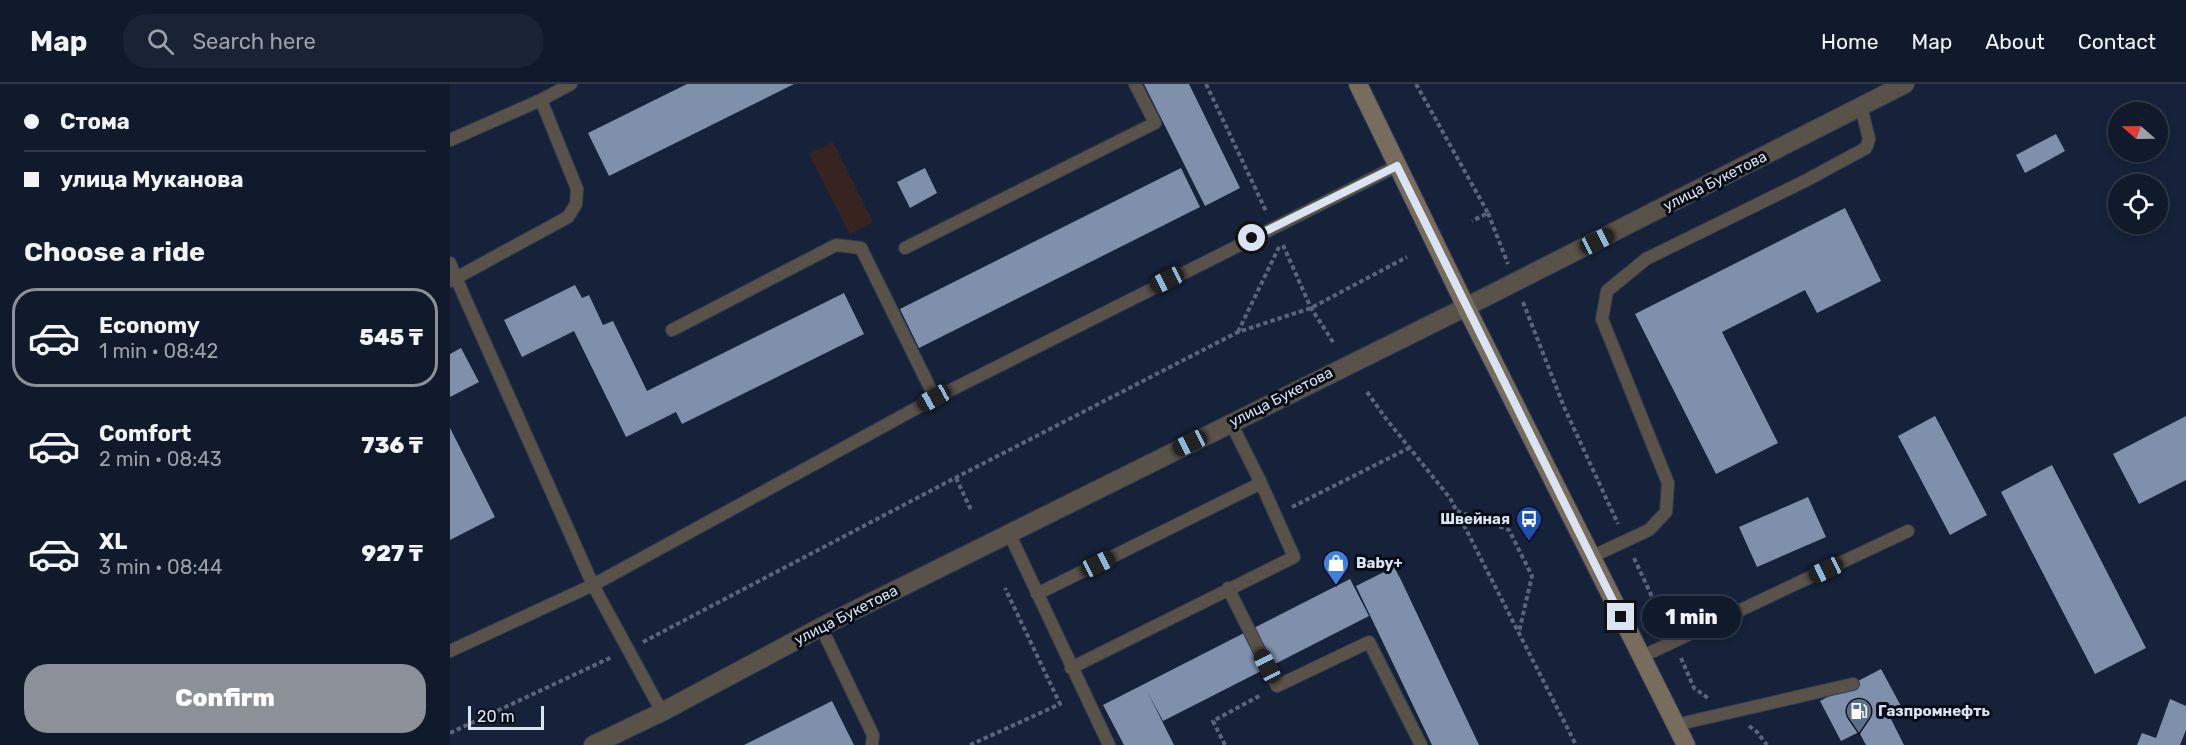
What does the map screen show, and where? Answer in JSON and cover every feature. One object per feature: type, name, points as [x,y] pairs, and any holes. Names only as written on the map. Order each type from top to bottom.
[{"type":"main road","points":[[1358,84],[1466,307],[1686,745]]},
{"type":"street","name":"улица Букетова","points":[[593,745],[820,627],[1466,307],[1905,84]]},
{"type":"lane","points":[[450,140],[541,100],[571,84]]},
{"type":"lane","points":[[905,248],[1155,123],[1135,84]]},
{"type":"lane","points":[[1591,557],[1649,530],[1666,512],[1668,483],[1602,319],[1607,291],[1646,259],[1805,181],[1866,148],[1869,138],[1861,107],[1888,84]]},
{"type":"lane","points":[[453,279],[568,217],[576,204],[577,189],[541,100]]},
{"type":"lane","points":[[450,651],[593,585],[934,398],[1397,166]]},
{"type":"lane","points":[[672,330],[836,245],[861,248],[934,398]]},
{"type":"lane","points":[[450,263],[453,279],[593,585],[662,711]]},
{"type":"lane","points":[[1071,668],[1294,557],[1231,423]]},
{"type":"lane","points":[[1037,594],[1261,483]]},
{"type":"lane","points":[[1641,657],[1908,531]]},
{"type":"lane","points":[[1009,534],[1109,745]]},
{"type":"lane","points":[[1228,588],[1277,686],[1369,642],[1421,745]]},
{"type":"lane","points":[[820,627],[873,735],[872,745]]},
{"type":"lane","points":[[1675,725],[1853,684]]},
{"type":"path","points":[[1206,84],[1273,227]]},
{"type":"path","points":[[1416,84],[1488,213],[1564,407],[1619,526]]},
{"type":"path","points":[[1472,221],[1488,213]]},
{"type":"path","points":[[1238,332],[1281,242],[1311,308],[1333,342]]},
{"type":"path","points":[[450,733],[629,650],[956,477],[1238,332],[1311,308],[1407,257]]},
{"type":"path","points":[[1367,392],[1450,498],[1576,745]]},
{"type":"path","points":[[1275,515],[1409,448]]},
{"type":"path","points":[[956,477],[972,512]]},
{"type":"path","points":[[1457,511],[1509,530],[1528,567],[1532,576],[1519,632]]},
{"type":"path","points":[[1629,547],[1669,634]]},
{"type":"path","points":[[970,745],[1060,704],[1005,588]]},
{"type":"path","points":[[1679,655],[1694,688],[1712,700]]},
{"type":"path","points":[[1226,745],[1213,721],[1277,686]]},
{"type":"path","points":[[1748,725],[1767,745]]},
{"type":"shaded area","points":[[833,142],[873,222],[850,234],[809,154]]},
{"type":"building","points":[[687,84],[794,84],[609,176],[588,133]]},
{"type":"building","points":[[1144,84],[1189,84],[1240,188],[1205,206]]},
{"type":"building","points":[[2056,134],[2065,151],[2025,173],[2016,155]]},
{"type":"building","points":[[925,168],[937,193],[910,208],[897,182]]},
{"type":"building","points":[[1181,168],[1200,207],[919,348],[900,309]]},
{"type":"building","points":[[1845,208],[1881,281],[1817,313],[1805,290],[1722,332],[1778,443],[1716,474],[1635,314]]},
{"type":"building","points":[[575,285],[582,298],[589,295],[603,325],[613,321],[647,391],[844,293],[864,334],[682,424],[676,412],[626,437],[574,331],[522,357],[504,320]]},
{"type":"building","points":[[461,348],[479,382],[450,397],[450,354]]},
{"type":"building","points":[[1935,416],[1987,515],[1950,535],[1898,436]]},
{"type":"building","points":[[2186,416],[2186,480],[2139,504],[2113,454]]},
{"type":"building","points":[[450,428],[495,517],[450,540]]},
{"type":"building","points":[[2052,465],[2146,648],[2095,674],[2001,492]]},
{"type":"building","points":[[1808,497],[1826,537],[1757,567],[1739,527]]},
{"type":"building","points":[[1394,567],[1479,745],[1432,745],[1356,586]]},
{"type":"building","points":[[1350,579],[1369,616],[1163,721],[1147,691],[1174,745],[1124,745],[1103,705]]},
{"type":"building","points":[[1881,669],[1902,708],[1889,715],[1904,745],[1866,745],[1859,732],[1841,741],[1820,701]]},
{"type":"building","points":[[2170,699],[2186,706],[2186,730],[2180,745],[2137,745],[2142,733],[2156,738]]},
{"type":"building","points":[[832,701],[854,745],[744,745]]},
{"type":"place","name":"Швейная","points":[[1529,542]]},
{"type":"place","name":"Baby+","points":[[1336,586]]},
{"type":"place","name":"Газпромнефть","points":[[1859,734]]},
{"type":"route","points":[[1252,238],[1397,166],[1621,617]]}]
